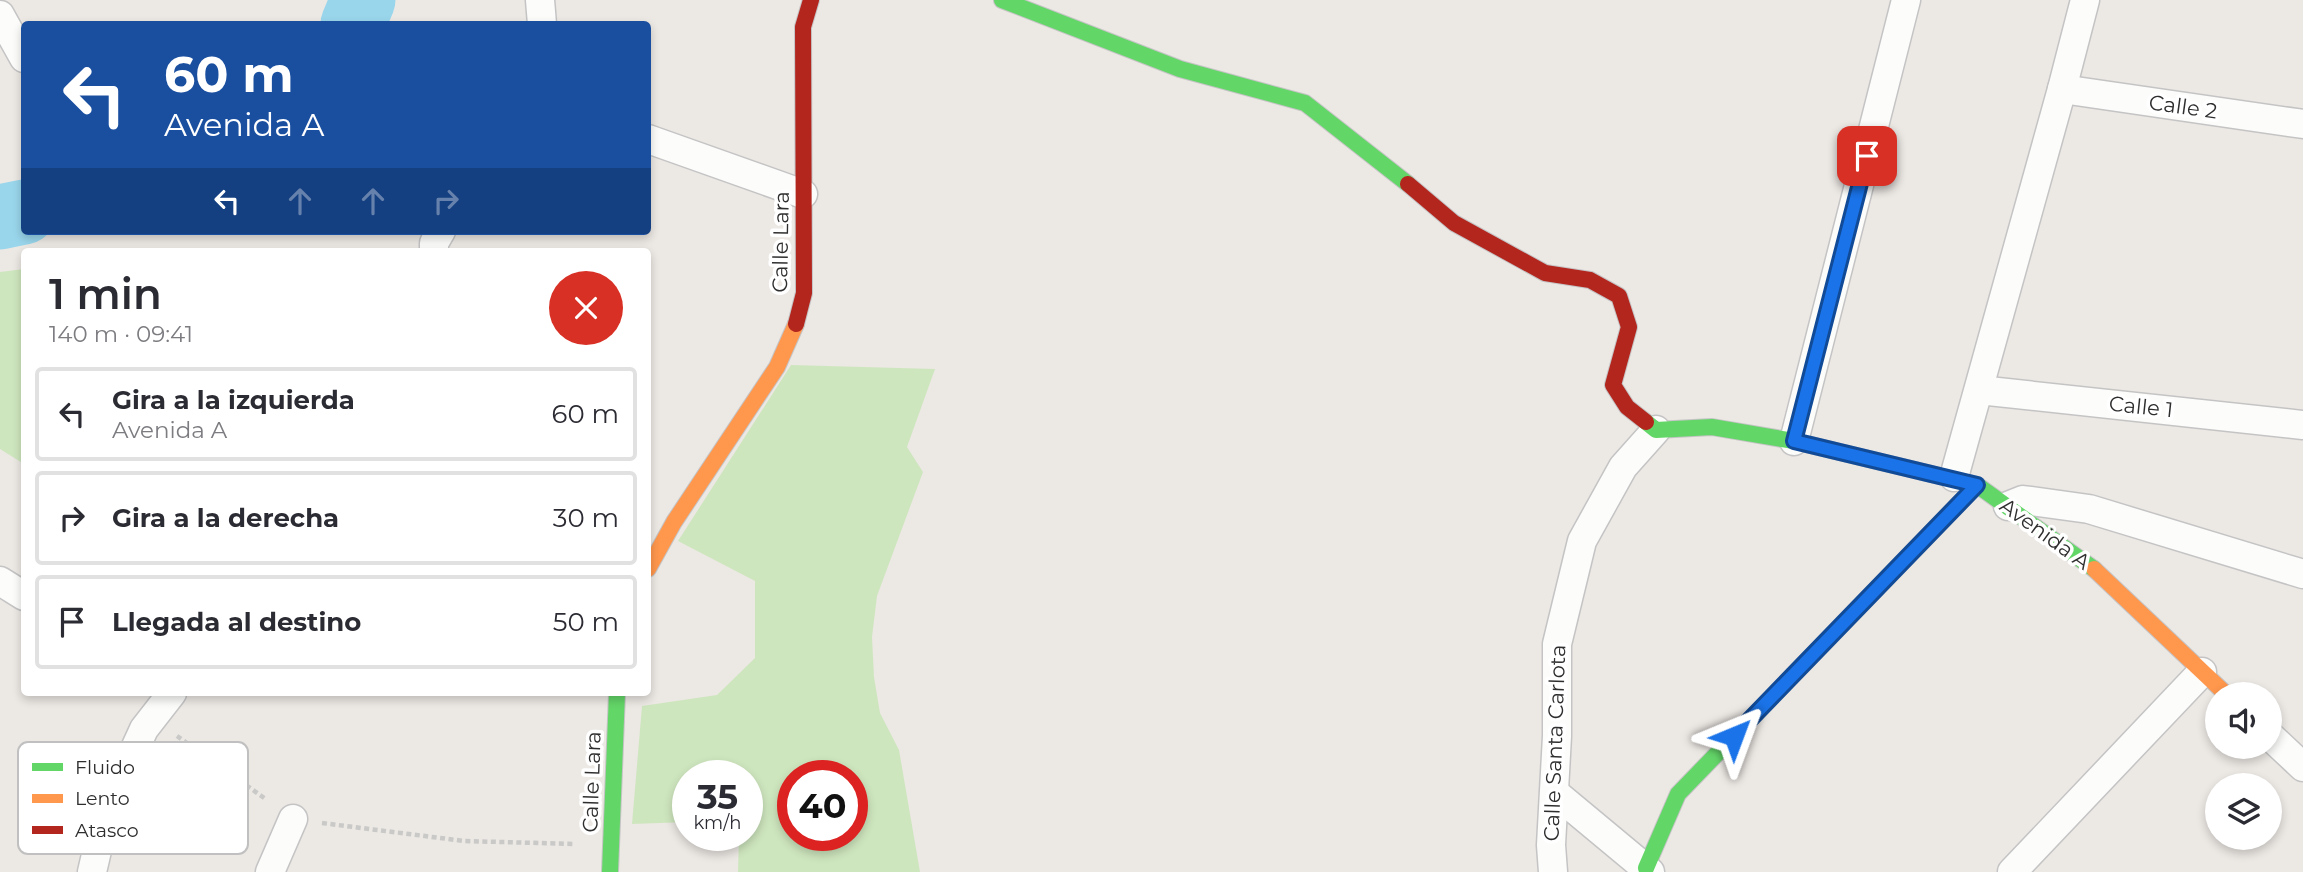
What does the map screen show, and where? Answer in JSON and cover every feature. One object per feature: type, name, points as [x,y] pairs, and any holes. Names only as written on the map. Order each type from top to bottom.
[{"type":"street","points":[[540,0],[542,21]]},
{"type":"street","name":"Calle Lara","points":[[651,564],[674,522],[777,367],[794,331],[804,293],[803,27],[811,0]]},
{"type":"street","points":[[1002,0],[1180,69],[1305,103],[1384,163],[1454,223],[1545,273],[1590,280],[1619,296],[1629,327],[1613,384],[1627,407],[1656,430]]},
{"type":"street","points":[[1794,441],[1906,0]]},
{"type":"street","points":[[1555,793],[1648,870],[1678,794],[1966,481],[1979,390],[2085,0]]},
{"type":"street","points":[[0,15],[21,53]]},
{"type":"street","name":"Calle 2","points":[[2062,89],[2303,124]]},
{"type":"street","points":[[651,140],[803,194]]},
{"type":"street","name":"Calle 1","points":[[1979,390],[2303,425]]},
{"type":"street","name":"Avenida A","points":[[1656,430],[1712,428],[1794,441],[1966,481],[2008,506],[2103,576],[2213,682]]},
{"type":"street","name":"Calle Santa Carlota","points":[[1553,872],[1550,845],[1555,793],[1557,644],[1582,541],[1623,467],[1656,430]]},
{"type":"street","points":[[2008,506],[2024,500],[2089,509],[2303,573]]},
{"type":"street","points":[[0,582],[21,594]]},
{"type":"street","points":[[2012,872],[2202,672]]},
{"type":"street","points":[[138,742],[144,729],[170,696]]},
{"type":"street","name":"Calle Lara","points":[[610,872],[617,696]]},
{"type":"street","points":[[2282,747],[2303,767]]},
{"type":"street","points":[[270,872],[293,819]]},
{"type":"street","points":[[92,872],[96,854]]},
{"type":"path","points":[[152,718],[186,742]]},
{"type":"path","points":[[248,787],[293,819],[464,841],[611,845]]},
{"type":"green space","points":[[21,269],[21,462],[0,449],[0,272]]},
{"type":"green space","points":[[791,365],[935,369],[907,447],[923,472],[877,596],[872,637],[874,677],[880,713],[899,750],[920,872],[738,872],[739,851],[763,851],[763,760],[672,760],[672,823],[632,824],[642,706],[717,695],[755,658],[755,581],[678,541]]},
{"type":"waterway","points":[[354,21],[363,0]]},
{"type":"waterway","points":[[0,217],[21,213]]},
{"type":"traffic: fast","points":[[1002,0],[1180,69],[1305,103],[1408,184]]},
{"type":"traffic: fast","points":[[1646,422],[1656,430],[1712,427],[1794,441],[1977,485],[2094,569]]},
{"type":"traffic: fast","points":[[1646,868],[1678,794],[1977,485]]},
{"type":"traffic: fast","points":[[610,872],[617,696]]},
{"type":"traffic: slow","points":[[651,564],[674,522],[777,367],[796,324]]},
{"type":"traffic: slow","points":[[2094,569],[2213,682]]},
{"type":"traffic: jam","points":[[796,324],[804,293],[803,27],[811,0]]},
{"type":"traffic: jam","points":[[1408,184],[1454,223],[1545,273],[1590,280],[1619,296],[1629,327],[1613,385],[1627,407],[1646,422]]},
{"type":"route","points":[[1734,736],[1977,485],[1954,477],[1794,441],[1867,156]]}]
